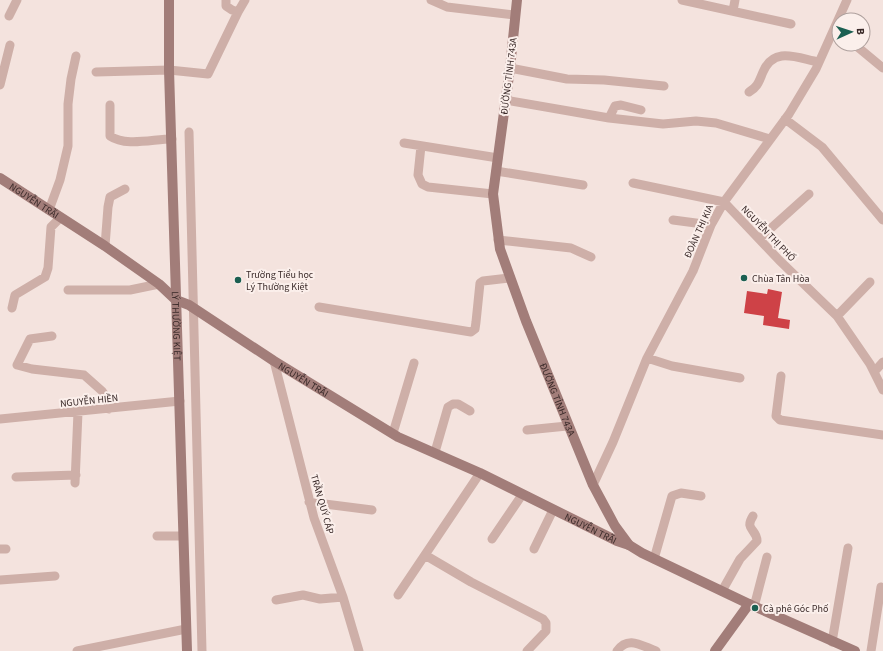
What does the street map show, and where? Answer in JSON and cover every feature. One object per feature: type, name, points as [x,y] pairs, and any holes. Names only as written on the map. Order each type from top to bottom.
[{"type":"main road","name":"LÝ THƯỜNG KIỆT","points":[[169,0],[169,70],[187,651]]},
{"type":"main road","name":"ĐƯỜNG TỈNH 743A","points":[[516,0],[510,68],[493,194],[498,240],[509,278],[568,426],[593,485],[611,520],[628,545],[654,559],[842,648],[855,651]]},
{"type":"main road","name":"NGUYỄN TRÃI","points":[[0,178],[105,246],[159,284],[176,300],[194,309],[274,361],[393,434],[480,473],[522,495],[628,545]]},
{"type":"main road","points":[[715,651],[751,606]]},
{"type":"street","points":[[10,16],[17,0]]},
{"type":"street","points":[[226,0],[226,6],[238,12]]},
{"type":"street","points":[[96,72],[169,70],[208,74],[244,0]]},
{"type":"street","points":[[431,0],[447,7],[514,15]]},
{"type":"street","points":[[682,0],[791,24]]},
{"type":"street","points":[[733,11],[735,0]]},
{"type":"street","name":"ĐOÀN THỊ KIA","points":[[843,12],[847,0]]},
{"type":"street","name":"ĐOÀN THỊ KIA","points":[[593,485],[613,442],[647,358],[693,271],[711,225],[724,202],[785,119],[831,41]]},
{"type":"street","points":[[0,84],[10,45]]},
{"type":"street","points":[[864,52],[883,68]]},
{"type":"street","points":[[749,92],[757,87],[767,62],[778,56],[785,55],[819,62]]},
{"type":"street","points":[[49,210],[60,180],[68,146],[68,104],[70,79],[76,56]]},
{"type":"street","points":[[510,68],[567,79],[604,80],[664,86]]},
{"type":"street","points":[[505,100],[609,118],[663,124],[696,121],[716,123],[770,139]]},
{"type":"street","points":[[609,118],[616,106],[621,105],[641,110]]},
{"type":"street","points":[[110,106],[109,132],[110,136],[113,138],[128,142],[172,138]]},
{"type":"street","points":[[785,119],[822,147],[883,220]]},
{"type":"street","points":[[189,132],[202,651]]},
{"type":"street","points":[[404,143],[498,158]]},
{"type":"street","points":[[421,146],[418,175],[422,184],[428,187],[493,194]]},
{"type":"street","points":[[496,171],[583,185]]},
{"type":"street","points":[[633,183],[724,202]]},
{"type":"street","points":[[105,246],[110,198],[125,189]]},
{"type":"street","points":[[759,239],[809,194]]},
{"type":"street","name":"NGUYỄN THỊ PHỐ","points":[[724,202],[837,316],[874,372],[883,390]]},
{"type":"street","points":[[12,308],[15,295],[45,277],[48,268],[51,227],[60,218]]},
{"type":"street","points":[[672,220],[711,225]]},
{"type":"street","points":[[498,240],[571,248],[591,257]]},
{"type":"street","points":[[319,307],[471,332],[475,329],[480,283],[483,281],[509,278]]},
{"type":"street","points":[[837,316],[870,282]]},
{"type":"street","points":[[68,290],[130,290],[159,284]]},
{"type":"street","points":[[52,336],[30,339],[17,365],[32,369],[84,375],[102,392],[106,398],[109,409]]},
{"type":"street","points":[[647,358],[672,366],[740,378]]},
{"type":"street","name":"TRẦN QUÝ CÁP","points":[[274,361],[309,502],[343,597],[359,651]]},
{"type":"street","points":[[874,372],[883,362]]},
{"type":"street","points":[[393,434],[414,363]]},
{"type":"street","points":[[781,376],[776,408],[776,416],[780,420],[883,435]]},
{"type":"street","name":"NGUYỄN HIỀN","points":[[0,420],[180,401]]},
{"type":"street","points":[[435,452],[448,407],[453,404],[458,404],[470,411]]},
{"type":"street","points":[[16,477],[75,479],[78,412]]},
{"type":"street","points":[[527,430],[568,426]]},
{"type":"street","points":[[398,595],[480,473]]},
{"type":"street","points":[[654,559],[672,496],[681,493],[700,496]]},
{"type":"street","points":[[492,539],[522,495]]},
{"type":"street","points":[[309,502],[372,510]]},
{"type":"street","points":[[534,549],[554,510]]},
{"type":"street","points":[[722,591],[740,559],[757,541],[758,538],[749,526],[749,522],[753,516]]},
{"type":"street","points":[[157,536],[183,536]]},
{"type":"street","points":[[832,642],[848,548]]},
{"type":"street","points":[[425,555],[471,582],[543,619],[546,623],[546,631],[527,651]]},
{"type":"street","points":[[751,606],[767,557]]},
{"type":"street","points":[[0,580],[55,576]]},
{"type":"street","points":[[871,651],[881,587]]},
{"type":"street","points":[[276,600],[303,595],[320,599],[343,597]]},
{"type":"street","points":[[77,651],[186,628]]},
{"type":"street","points":[[617,651],[623,644],[630,642],[656,651]]},
{"type":"building","points":[[768,289],[782,292],[778,318],[790,320],[789,329],[763,325],[764,316],[744,313],[747,291],[767,294]]},
{"type":"place","name":"Chùa Tân Hòa","points":[[744,278]]},
{"type":"place","name":"Trường Tiểu học Lý Thường Kiệt","points":[[238,280]]},
{"type":"place","name":"Cà phê Góc Phố","points":[[755,608]]}]
